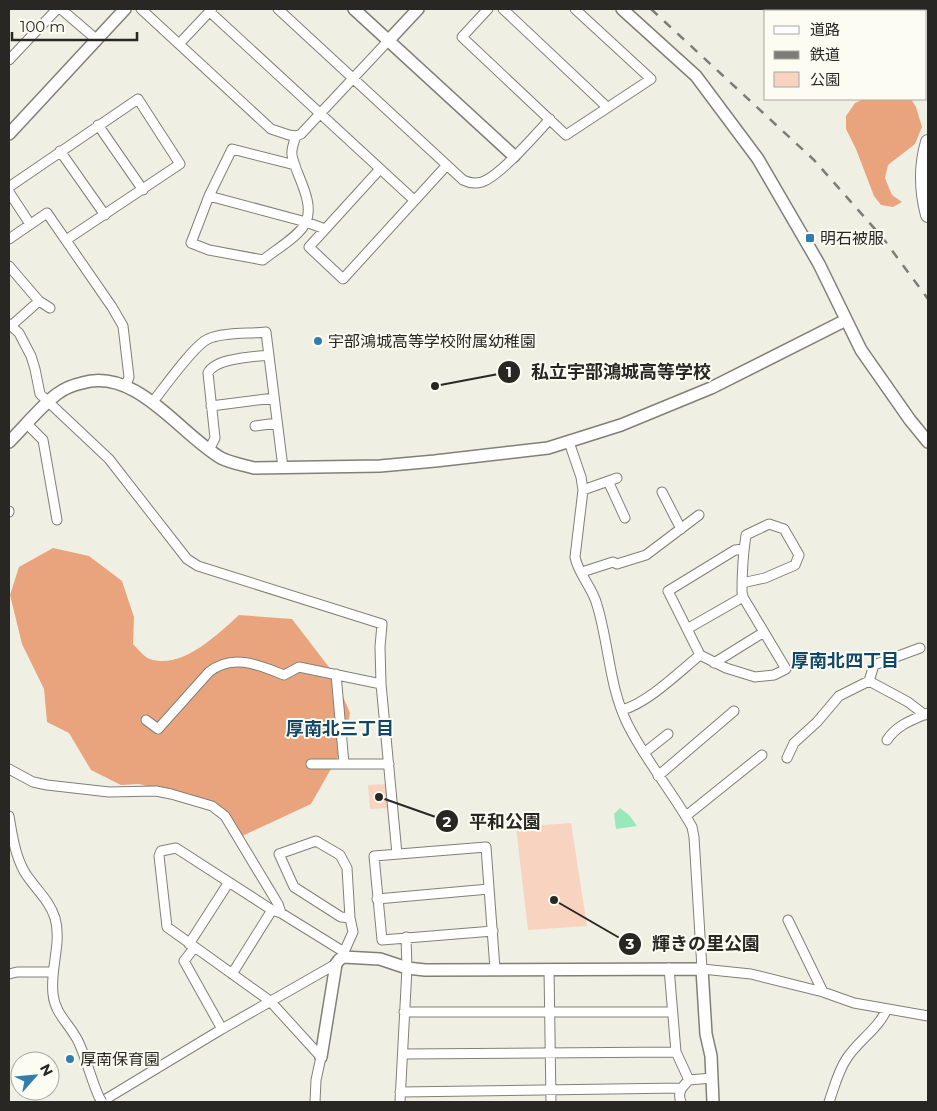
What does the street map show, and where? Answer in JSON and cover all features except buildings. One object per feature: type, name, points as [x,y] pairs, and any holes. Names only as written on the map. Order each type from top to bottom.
[{"type":"main road","points":[[928,142],[923,172],[925,203],[928,215]]},
{"type":"street","points":[[9,60],[56,9]]},
{"type":"street","points":[[61,9],[96,39]]},
{"type":"street","points":[[9,134],[125,9]]},
{"type":"street","points":[[141,9],[271,129],[296,136],[301,134],[321,114],[418,9]]},
{"type":"street","points":[[278,9],[463,180],[471,183],[490,178],[550,119]]},
{"type":"street","points":[[354,9],[514,156]]},
{"type":"street","points":[[488,9],[462,37],[566,134],[650,79],[575,9]]},
{"type":"street","points":[[503,9],[608,106]]},
{"type":"street","points":[[622,9],[696,76],[742,135],[772,181],[819,264],[861,350],[879,378],[928,442]]},
{"type":"street","points":[[179,44],[211,10],[414,200]]},
{"type":"street","points":[[9,186],[138,99],[180,164],[66,240]]},
{"type":"street","points":[[98,125],[143,190]]},
{"type":"street","points":[[295,165],[232,149],[209,196],[191,243],[209,250],[263,260],[297,233],[306,222],[308,212],[306,195],[292,152],[296,136]]},
{"type":"street","points":[[60,151],[105,215]]},
{"type":"street","points":[[380,169],[308,247],[342,279],[446,165]]},
{"type":"street","points":[[9,192],[30,224]]},
{"type":"street","points":[[209,196],[306,222],[325,229]]},
{"type":"street","points":[[9,239],[47,213],[123,326],[128,376],[126,385]]},
{"type":"street","points":[[9,266],[39,301],[50,308]]},
{"type":"street","points":[[39,301],[10,324],[19,333],[31,356],[40,394],[109,458],[191,562],[198,566],[382,624],[380,647],[381,684],[397,854]]},
{"type":"street","points":[[9,442],[57,394],[89,380],[107,380],[126,385],[138,392],[209,450],[222,458],[236,464],[254,468],[380,466],[548,448],[621,425],[710,388],[846,320]]},
{"type":"street","points":[[152,403],[197,347],[207,339],[217,336],[266,332],[283,468]]},
{"type":"street","points":[[209,450],[215,438],[208,372],[210,367],[220,362],[268,355]]},
{"type":"street","points":[[211,406],[274,398]]},
{"type":"street","points":[[255,426],[277,423]]},
{"type":"street","points":[[27,424],[43,440],[57,520]]},
{"type":"street","points":[[569,442],[581,477],[583,490],[576,557],[577,565],[597,602],[610,671],[622,710],[644,753],[692,827],[706,1034],[711,1056],[714,1102]]},
{"type":"street","points":[[583,490],[617,478]]},
{"type":"street","points":[[608,482],[626,518]]},
{"type":"street","points":[[662,492],[681,529]]},
{"type":"street","points":[[582,572],[613,562],[617,564],[646,556],[699,515]]},
{"type":"street","points":[[742,583],[765,578],[795,565],[798,555],[784,529],[770,524],[746,535],[744,549],[742,583],[743,596],[786,669],[774,675],[755,678],[714,663],[700,655],[668,591],[735,550],[744,549]]},
{"type":"street","points":[[687,629],[743,596]]},
{"type":"street","points":[[714,663],[764,632]]},
{"type":"street","points":[[786,758],[794,743],[817,722],[839,696],[869,681],[874,665],[920,648]]},
{"type":"street","points":[[622,710],[632,708],[700,655]]},
{"type":"street","points":[[146,720],[158,729],[209,672],[217,666],[227,663],[248,662],[284,675],[299,667],[381,684]]},
{"type":"street","points":[[336,674],[344,764]]},
{"type":"street","points":[[869,681],[926,714]]},
{"type":"street","points":[[658,776],[734,712]]},
{"type":"street","points":[[887,740],[893,731],[900,726],[926,714]]},
{"type":"street","points":[[644,753],[668,734]]},
{"type":"street","points":[[686,816],[762,754]]},
{"type":"street","points":[[311,764],[389,764]]},
{"type":"street","points":[[9,769],[33,782],[47,785],[109,792],[156,791],[171,794],[212,806],[225,816],[278,904],[277,911],[232,974]]},
{"type":"street","points":[[9,816],[13,838],[23,869],[46,899],[55,919],[57,941],[52,972],[53,996],[56,1008],[62,1020],[79,1042],[88,1070],[101,1100],[341,958],[380,959],[407,968],[426,970],[702,969],[751,974],[823,992],[854,1003],[928,1016]]},
{"type":"street","points":[[315,1102],[316,1080],[341,958],[353,932],[350,918],[347,868],[340,855],[316,841],[279,854],[294,886],[340,917],[350,918]]},
{"type":"street","points":[[321,1057],[270,1001],[166,927],[158,856],[161,851],[176,848],[277,911],[341,958]]},
{"type":"street","points":[[493,931],[382,940],[374,856],[486,848],[493,931],[495,969]]},
{"type":"street","points":[[222,1029],[184,961],[229,882]]},
{"type":"street","points":[[377,898],[489,889]]},
{"type":"street","points":[[788,920],[823,992]]},
{"type":"street","points":[[400,1102],[407,968],[406,937]]},
{"type":"street","points":[[668,968],[676,1052],[689,1080]]},
{"type":"street","points":[[549,969],[552,1102]]},
{"type":"street","points":[[9,974],[17,972],[52,972]]},
{"type":"street","points":[[829,1102],[841,1067],[847,1057],[882,1019],[887,1009]]},
{"type":"street","points":[[404,1012],[672,1012]]},
{"type":"street","points":[[403,1054],[676,1052]]},
{"type":"street","points":[[400,1092],[680,1088],[689,1080],[712,1078]]},
{"type":"street","points":[[680,1088],[679,1096],[681,1102]]},
{"type":"green space","points":[[388,784],[390,808],[370,809],[368,785]]},
{"type":"green space","points":[[571,823],[587,926],[528,930],[516,827]]},
{"type":"shaded area","points":[[862,100],[912,100],[916,107],[922,127],[915,144],[888,165],[885,178],[892,195],[902,202],[893,207],[881,205],[874,196],[856,149],[846,129],[846,116],[855,103]]},
{"type":"shaded area","points":[[53,548],[89,556],[122,581],[134,617],[133,644],[150,659],[162,661],[187,655],[210,640],[239,615],[292,619],[332,671],[350,713],[344,746],[311,804],[238,838],[216,805],[139,784],[121,785],[91,770],[69,733],[47,722],[44,689],[22,644],[10,595],[19,567]]},
{"type":"shaded area","points":[[620,808],[629,815],[637,826],[616,829],[614,814]]},
{"type":"railway","points":[[651,9],[814,160],[882,237],[928,299]]},
{"type":"place","name":"明石被服","points":[[810,238]]},
{"type":"place","name":"宇部鴻城高等学校附属幼稚園","points":[[318,341]]},
{"type":"place","name":"私立宇部鴻城高等学校","points":[[435,386]]},
{"type":"place","name":"平和公園","points":[[379,797]]},
{"type":"place","name":"輝きの里公園","points":[[554,900]]},
{"type":"place","name":"厚南保育園","points":[[70,1059]]},
{"type":"district","name":"厚南北四丁目","points":[[845,661]]},
{"type":"district","name":"厚南北三丁目","points":[[340,729]]}]
